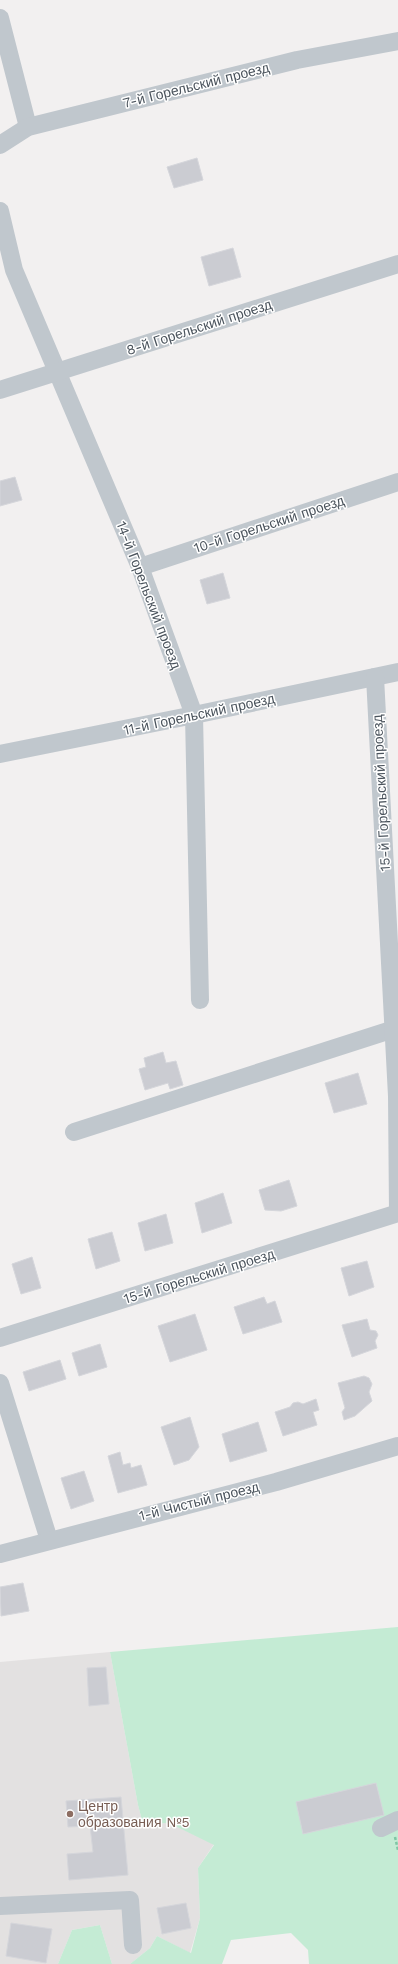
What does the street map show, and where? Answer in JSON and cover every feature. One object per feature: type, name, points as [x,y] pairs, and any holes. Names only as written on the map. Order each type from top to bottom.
[{"type":"street","points":[[0,18],[28,127]]},
{"type":"street","name":"7-й Горельский проезд","points":[[0,146],[28,127],[298,60],[398,41]]},
{"type":"street","name":"14-й Горельский проезд","points":[[0,211],[14,270],[140,567],[194,715],[200,1000]]},
{"type":"street","name":"8-й Горельский проезд","points":[[0,390],[398,264]]},
{"type":"street","name":"10-й Горельский проезд","points":[[140,567],[398,482]]},
{"type":"street","name":"11-й Горельский проезд","points":[[0,754],[398,672]]},
{"type":"street","name":"15-й Горельский проезд","points":[[0,1338],[398,1214],[398,1096],[375,677]]},
{"type":"street","points":[[74,1132],[394,1028]]},
{"type":"street","points":[[0,1383],[49,1540]]},
{"type":"street","name":"1-й Чистый проезд","points":[[0,1554],[276,1482],[398,1446]]},
{"type":"street","points":[[380,1828],[398,1820]]},
{"type":"street","points":[[0,1906],[130,1900],[133,1945]]},
{"type":"shaded area","name":"Центр образования №5","points":[[110,1652],[138,1805],[143,1824],[169,1823],[214,1844],[198,1868],[200,1918],[190,1953],[157,1936],[150,1948],[130,1964],[112,1964],[100,1925],[72,1930],[58,1964],[0,1964],[0,1662]]},
{"type":"green space","points":[[398,1627],[398,1964],[309,1964],[308,1950],[291,1933],[231,1940],[222,1964],[130,1964],[150,1948],[157,1936],[191,1953],[200,1918],[198,1868],[214,1845],[169,1823],[143,1824],[138,1805],[110,1652]]},
{"type":"green space","points":[[100,1925],[112,1964],[58,1964],[72,1930]]},
{"type":"building","points":[[197,158],[203,180],[174,188],[167,167]]},
{"type":"building","points":[[233,248],[241,277],[209,286],[201,257]]},
{"type":"building","points":[[15,477],[22,500],[0,506],[0,481]]},
{"type":"building","points":[[223,573],[230,598],[207,604],[200,580]]},
{"type":"building","points":[[163,1052],[166,1063],[176,1061],[183,1085],[170,1089],[168,1083],[145,1090],[139,1069],[146,1067],[144,1058]]},
{"type":"building","points":[[358,1073],[367,1104],[334,1113],[325,1083]]},
{"type":"building","points":[[289,1180],[297,1206],[281,1211],[265,1210],[259,1190]]},
{"type":"building","points":[[223,1193],[232,1223],[202,1233],[195,1203]]},
{"type":"building","points":[[166,1214],[173,1243],[145,1251],[138,1223]]},
{"type":"building","points":[[112,1232],[120,1261],[96,1269],[88,1239]]},
{"type":"building","points":[[32,1257],[41,1288],[21,1294],[12,1264]]},
{"type":"building","points":[[367,1261],[374,1287],[349,1296],[341,1268]]},
{"type":"building","points":[[264,1297],[267,1304],[275,1301],[282,1322],[243,1334],[234,1307]]},
{"type":"building","points":[[195,1314],[207,1350],[170,1362],[158,1326]]},
{"type":"building","points":[[367,1319],[370,1330],[376,1331],[378,1335],[375,1341],[377,1348],[352,1357],[342,1325]]},
{"type":"building","points":[[100,1344],[107,1367],[79,1376],[72,1353]]},
{"type":"building","points":[[60,1360],[66,1379],[29,1391],[23,1372]]},
{"type":"building","points":[[364,1376],[369,1378],[372,1384],[369,1392],[372,1401],[355,1416],[344,1420],[342,1412],[345,1408],[338,1383]]},
{"type":"building","points":[[316,1399],[319,1410],[313,1412],[317,1425],[283,1436],[275,1412],[290,1407],[293,1403],[298,1402],[303,1404]]},
{"type":"building","points":[[190,1417],[199,1447],[189,1460],[174,1465],[161,1427]]},
{"type":"building","points":[[258,1422],[267,1451],[230,1462],[222,1434]]},
{"type":"building","points":[[120,1452],[123,1465],[130,1463],[131,1468],[141,1465],[147,1485],[118,1493],[108,1456]]},
{"type":"building","points":[[84,1471],[94,1501],[71,1509],[61,1478]]},
{"type":"building","points":[[23,1583],[29,1611],[1,1616],[0,1587]]},
{"type":"building","points":[[106,1667],[109,1704],[89,1706],[87,1668]]},
{"type":"building","points":[[376,1783],[384,1815],[303,1834],[296,1802]]},
{"type":"building","points":[[121,1797],[128,1875],[69,1880],[67,1854],[93,1852],[90,1826],[68,1827],[66,1801]]},
{"type":"building","points":[[186,1903],[191,1928],[162,1934],[157,1908]]},
{"type":"building","points":[[11,1923],[52,1929],[46,1963],[6,1956]]},
{"type":"place","name":"Центр образования №5","points":[[70,1814]]}]
